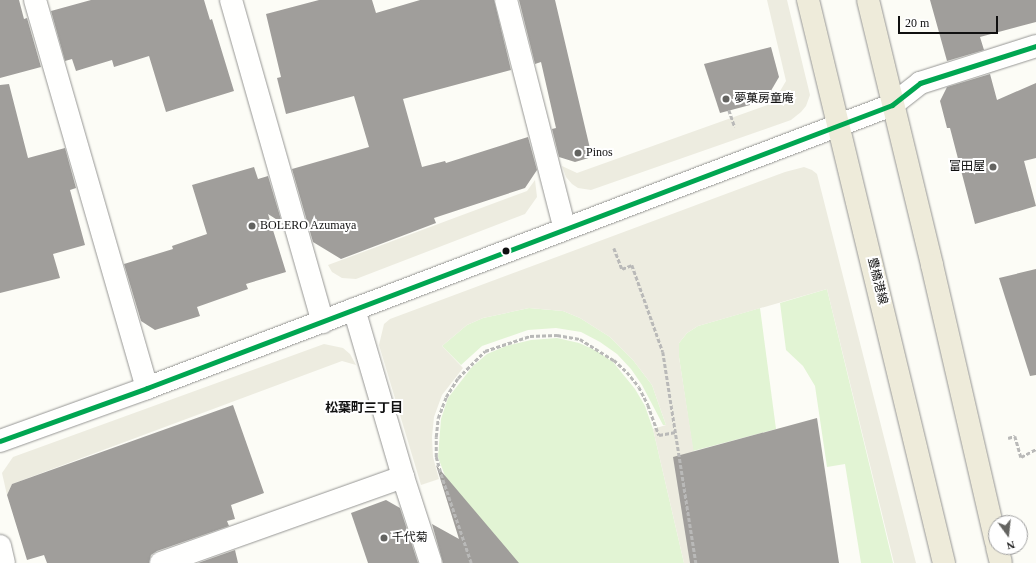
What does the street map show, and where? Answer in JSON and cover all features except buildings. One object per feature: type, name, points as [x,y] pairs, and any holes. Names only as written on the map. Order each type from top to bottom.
[{"type":"main road","name":"豊橋港線","points":[[808,0],[944,563]]},
{"type":"main road","points":[[868,0],[892,105],[932,265],[990,515]]},
{"type":"street","points":[[35,0],[147,388]]},
{"type":"street","points":[[231,0],[323,322]]},
{"type":"street","points":[[506,0],[565,229]]},
{"type":"street","points":[[0,440],[147,388],[839,126],[892,105],[920,83],[1036,46]]},
{"type":"street","points":[[354,309],[403,477],[430,563]]},
{"type":"street","points":[[161,563],[403,477]]},
{"type":"street","points":[[0,546],[4,563]]},
{"type":"path","points":[[729,110],[735,127]]},
{"type":"path","points":[[614,248],[622,269],[632,265],[663,352],[696,563]]},
{"type":"path","points":[[471,563],[436,457],[436,437],[438,418],[446,397],[458,378],[485,351],[530,336],[557,335],[580,339],[614,360],[627,372],[639,387],[648,405],[659,435],[676,432]]},
{"type":"path","points":[[1008,438],[1015,436],[1021,456],[1036,449]]},
{"type":"green space","points":[[827,289],[893,563],[861,563],[845,464],[827,467],[815,386],[803,366],[786,350],[780,303]]},
{"type":"green space","points":[[529,308],[563,311],[580,318],[610,337],[633,360],[652,385],[666,425],[663,425],[642,385],[631,369],[617,354],[600,342],[581,332],[556,328],[528,330],[482,346],[461,365],[442,346],[467,325],[483,318]]},
{"type":"green space","points":[[760,308],[776,429],[693,451],[679,357],[679,343],[687,333],[698,326]]},
{"type":"green space","points":[[557,338],[579,343],[597,351],[613,362],[635,389],[645,406],[653,429],[684,563],[477,563],[438,457],[441,419],[448,398],[472,367],[487,354],[506,346],[531,340]]},
{"type":"shaded area","points":[[767,0],[787,0],[810,95],[806,106],[801,112],[791,120],[591,190],[578,188],[572,184],[566,177],[562,166],[577,173],[773,103],[786,81]]},
{"type":"shaded area","points":[[804,167],[817,174],[916,563],[894,563],[827,289],[698,326],[687,333],[679,343],[679,357],[711,563],[684,563],[653,429],[666,425],[652,385],[633,360],[610,337],[580,318],[563,311],[529,308],[483,318],[467,325],[442,346],[463,368],[442,395],[434,417],[432,437],[433,457],[439,479],[421,485],[379,345],[384,324],[390,319],[785,172]]},
{"type":"shaded area","points":[[535,180],[537,197],[525,214],[356,279],[342,278],[332,272],[328,265],[527,191]]},
{"type":"shaded area","points":[[324,344],[343,348],[350,354],[356,365],[342,361],[12,484],[7,495],[2,473],[13,457]]},
{"type":"transit line","points":[[0,441],[147,388],[892,105],[920,83],[1036,46]]},
{"type":"place","name":"夢菓房童庵","points":[[726,99]]},
{"type":"place","name":"Pinos","points":[[578,153]]},
{"type":"place","name":"富田屋","points":[[993,167]]},
{"type":"place","name":"BOLERO Azumaya","points":[[252,226]]},
{"type":"place","name":"千代菊","points":[[384,538]]},
{"type":"district","name":"松葉町三丁目","points":[[364,408]]}]
